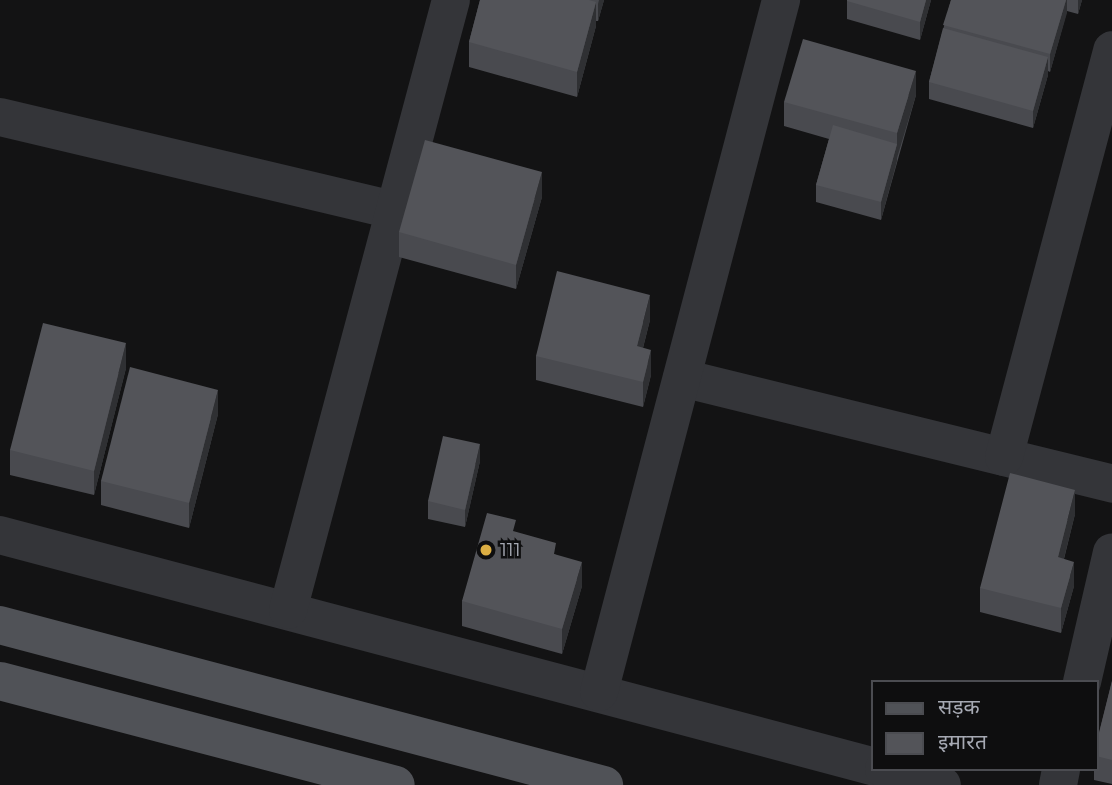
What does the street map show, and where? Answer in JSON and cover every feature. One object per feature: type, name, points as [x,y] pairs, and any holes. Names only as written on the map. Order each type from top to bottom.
[{"type":"main road","points":[[0,625],[604,785]]},
{"type":"main road","points":[[0,681],[396,785]]},
{"type":"street","points":[[288,610],[451,0]]},
{"type":"street","points":[[599,692],[781,0]]},
{"type":"street","points":[[1004,457],[1112,52]]},
{"type":"street","points":[[0,117],[394,210]]},
{"type":"street","points":[[682,379],[1112,484]]},
{"type":"street","points":[[0,535],[870,765]]},
{"type":"street","points":[[1082,680],[1112,552]]},
{"type":"street","points":[[891,771],[942,785]]},
{"type":"building","points":[[480,0],[596,2],[577,72],[469,42]]},
{"type":"building","points":[[847,0],[926,0],[920,22]]},
{"type":"building","points":[[951,0],[1066,0],[1050,54],[943,25]]},
{"type":"building","points":[[943,28],[1048,57],[1033,111],[929,82]]},
{"type":"building","points":[[803,39],[916,71],[897,133],[784,102]]},
{"type":"building","points":[[833,125],[897,144],[881,202],[816,185]]},
{"type":"building","points":[[425,140],[542,172],[516,265],[399,232]]},
{"type":"building","points":[[557,271],[650,295],[637,346],[651,350],[643,382],[536,356]]},
{"type":"building","points":[[43,323],[126,343],[94,471],[10,450]]},
{"type":"building","points":[[130,367],[218,390],[189,503],[101,481]]},
{"type":"building","points":[[443,436],[480,444],[465,510],[428,501]]},
{"type":"building","points":[[1010,473],[1075,490],[1058,557],[1074,562],[1061,608],[980,588]]},
{"type":"building","points":[[487,513],[516,520],[513,531],[556,543],[554,554],[582,562],[562,629],[462,601]]},
{"type":"building","points":[[1112,681],[1112,760],[1098,756],[1098,737]]},
{"type":"place","name":"111","points":[[486,550]]}]
